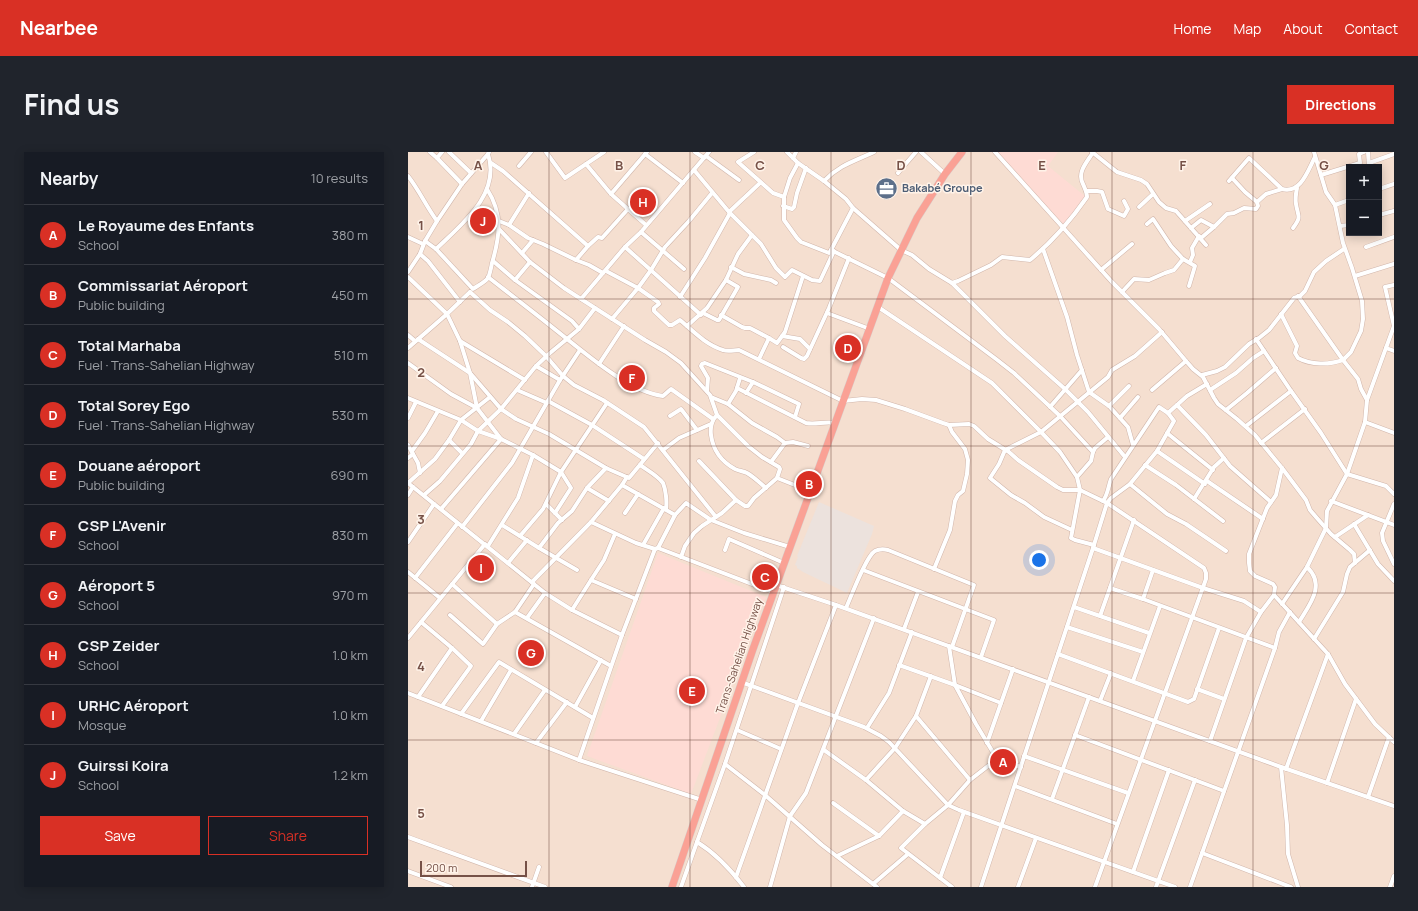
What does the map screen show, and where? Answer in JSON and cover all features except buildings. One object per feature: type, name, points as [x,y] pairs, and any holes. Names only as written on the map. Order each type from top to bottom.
[{"type":"highway","name":"Trans-Sahelian Highway","points":[[672,887],[741,682],[888,278],[917,218],[945,174],[962,152]]},
{"type":"street","points":[[430,152],[462,184]]},
{"type":"street","points":[[437,158],[442,152]]},
{"type":"street","points":[[449,152],[472,173]]},
{"type":"street","points":[[519,166],[531,152]]},
{"type":"street","points":[[546,152],[565,178],[604,152]]},
{"type":"street","points":[[694,152],[706,155],[739,180]]},
{"type":"street","points":[[754,152],[738,162],[773,193],[784,197]]},
{"type":"street","points":[[787,152],[798,163],[846,199],[853,208],[901,250],[912,255],[929,269],[952,283],[1005,336],[1065,389],[1088,412],[1125,457]]},
{"type":"street","points":[[793,158],[796,152]]},
{"type":"street","points":[[824,181],[834,171],[845,164],[874,152]]},
{"type":"street","points":[[898,173],[916,152]]},
{"type":"street","points":[[920,152],[945,174]]},
{"type":"street","points":[[994,152],[1101,270],[1162,332],[1186,362],[1202,375],[1216,402],[1246,426],[1282,468],[1306,500],[1310,510],[1326,528],[1354,554],[1355,563]]},
{"type":"street","points":[[1321,175],[1360,163],[1359,154],[1364,152]]},
{"type":"street","points":[[1368,152],[1369,164]]},
{"type":"street","points":[[408,272],[420,254],[436,221],[462,184],[488,153]]},
{"type":"street","points":[[436,249],[478,206],[487,189],[491,172],[491,163],[488,153]]},
{"type":"street","points":[[611,194],[646,153],[683,183]]},
{"type":"street","points":[[952,283],[991,265],[1002,257],[1030,260],[1043,249],[1087,197],[1081,181],[1081,172],[1092,153],[1117,172],[1141,180],[1147,184],[1153,194],[1164,206],[1176,211],[1206,245]]},
{"type":"street","points":[[1281,314],[1297,346],[1295,353],[1298,358],[1309,362],[1332,364],[1343,360],[1351,352],[1361,331],[1363,318],[1362,301],[1355,276],[1344,249],[1335,205],[1326,192],[1315,154]]},
{"type":"street","points":[[1293,228],[1299,220],[1296,205],[1297,188],[1315,154]]},
{"type":"street","points":[[1371,164],[1394,154]]},
{"type":"street","points":[[581,299],[625,246],[641,232],[706,155]]},
{"type":"street","points":[[1257,202],[1230,180],[1249,158],[1282,188]]},
{"type":"street","points":[[491,163],[529,193],[566,228],[588,246]]},
{"type":"street","points":[[798,163],[784,197],[784,220],[801,242],[829,253],[832,250]]},
{"type":"street","points":[[586,164],[611,194],[646,225]]},
{"type":"street","points":[[783,206],[792,209],[794,207],[797,193],[806,168]]},
{"type":"street","points":[[694,170],[729,213],[761,244],[776,268],[784,277],[792,270],[818,282],[822,280],[832,250],[853,208]]},
{"type":"street","points":[[408,176],[436,221]]},
{"type":"street","points":[[680,296],[705,258],[729,213],[760,182]]},
{"type":"street","points":[[1382,188],[1394,184]]},
{"type":"street","points":[[1190,262],[1193,255],[1192,248],[1200,237],[1214,227],[1227,214],[1234,213],[1244,208],[1256,209],[1258,206],[1257,202],[1266,194],[1282,188],[1297,188]]},
{"type":"street","points":[[408,348],[488,277],[500,229],[493,199],[487,189]]},
{"type":"street","points":[[1086,191],[1102,192],[1108,209],[1124,216],[1128,209],[1124,201]]},
{"type":"street","points":[[510,224],[529,193]]},
{"type":"street","points":[[612,319],[638,288],[662,252],[712,193]]},
{"type":"street","points":[[1139,207],[1153,194]]},
{"type":"street","points":[[1335,205],[1346,201]]},
{"type":"street","points":[[1185,222],[1210,204]]},
{"type":"street","points":[[576,260],[598,237],[602,238],[628,209]]},
{"type":"street","points":[[1382,215],[1394,210]]},
{"type":"street","points":[[1147,224],[1153,219],[1171,246],[1183,259],[1194,265],[1195,267],[1190,286]]},
{"type":"street","points":[[1191,228],[1201,220],[1214,227]]},
{"type":"street","points":[[499,221],[510,224],[533,240],[638,288],[658,302],[659,304],[654,308],[654,310],[669,325],[672,325],[680,320],[710,344],[724,351],[739,350],[843,401],[862,399],[876,400],[949,425],[969,424],[974,426],[988,439],[1057,487],[1063,490],[1080,490],[1105,502],[1204,568],[1206,579],[1203,588],[1154,720],[1095,887]]},
{"type":"street","points":[[1340,226],[1346,226]]},
{"type":"street","points":[[500,229],[530,262],[558,284],[674,357],[707,391],[711,397],[717,415],[748,446],[780,468],[777,478],[754,498],[748,506],[745,506],[736,500],[699,462]]},
{"type":"street","points":[[641,232],[662,252],[684,269]]},
{"type":"street","points":[[687,326],[702,314],[726,280],[738,254],[752,235]]},
{"type":"street","points":[[408,237],[436,249],[471,291],[490,310],[525,336],[546,356],[563,376],[574,385],[607,403],[644,427],[716,517]]},
{"type":"street","points":[[1366,246],[1394,237]]},
{"type":"street","points":[[522,254],[533,240]]},
{"type":"street","points":[[1101,270],[1132,244]]},
{"type":"street","points":[[625,246],[702,314],[717,320],[738,287],[726,280]]},
{"type":"street","points":[[1043,249],[1067,318],[1089,392],[1109,406],[1128,427],[1133,445]]},
{"type":"street","points":[[1202,375],[1225,366],[1249,344],[1269,330],[1294,298],[1302,295],[1314,272],[1326,261],[1344,249]]},
{"type":"street","points":[[832,250],[888,278],[1002,364],[1060,416],[1093,452]]},
{"type":"street","points":[[420,254],[428,261],[460,302]]},
{"type":"street","points":[[783,347],[804,359],[807,356],[827,313],[849,258]]},
{"type":"street","points":[[1122,292],[1134,279],[1149,280],[1165,272],[1174,270],[1183,259]]},
{"type":"street","points":[[493,261],[515,280],[572,321],[580,329]]},
{"type":"street","points":[[515,280],[530,262]]},
{"type":"street","points":[[1355,276],[1394,264]]},
{"type":"street","points":[[731,267],[744,274],[771,280],[776,283]]},
{"type":"street","points":[[721,315],[742,327],[750,328],[776,343],[786,329],[803,276]]},
{"type":"street","points":[[488,277],[611,373],[644,392],[662,396],[671,389],[713,419]]},
{"type":"street","points":[[408,283],[410,278],[447,314],[460,341],[470,373],[477,408]]},
{"type":"street","points":[[1282,604],[1307,567],[1326,528],[1327,511],[1331,502],[1341,488],[1347,474],[1365,422],[1367,400],[1394,326],[1385,287],[1394,286]]},
{"type":"street","points":[[1298,296],[1358,379],[1367,400]]},
{"type":"street","points":[[878,307],[992,383],[1042,432],[1060,452],[1077,477],[1080,490],[1071,538],[1094,546],[1120,558],[1244,601],[1261,612]]},
{"type":"street","points":[[424,496],[440,481],[471,444],[478,431],[501,409],[536,366],[546,356],[580,329],[595,308]]},
{"type":"street","points":[[827,313],[870,329]]},
{"type":"street","points":[[599,364],[624,326]]},
{"type":"street","points":[[1072,530],[1044,517],[1011,495],[990,478],[999,464],[1005,450],[1042,432],[1108,377],[1112,370],[1135,356],[1162,332]]},
{"type":"street","points":[[408,335],[470,373],[501,409],[576,449],[606,468],[628,477]]},
{"type":"street","points":[[782,336],[800,339],[810,349]]},
{"type":"street","points":[[759,359],[769,338]]},
{"type":"street","points":[[1256,339],[1305,409],[1347,474],[1386,486],[1394,494]]},
{"type":"street","points":[[460,341],[525,380]]},
{"type":"street","points":[[1386,348],[1394,351]]},
{"type":"street","points":[[462,527],[512,463],[560,380],[580,350]]},
{"type":"street","points":[[1210,390],[1236,373],[1252,358],[1264,351]]},
{"type":"street","points":[[1152,390],[1186,362]]},
{"type":"street","points":[[408,363],[451,394],[477,408],[501,439]]},
{"type":"street","points":[[707,391],[708,381],[707,375],[701,366],[703,363],[710,364],[752,382],[800,405],[795,417]]},
{"type":"street","points":[[536,366],[560,380]]},
{"type":"street","points":[[1226,410],[1247,394],[1276,368]]},
{"type":"street","points":[[1050,407],[1082,370]]},
{"type":"street","points":[[728,404],[737,388],[740,378]]},
{"type":"street","points":[[746,393],[752,382]]},
{"type":"street","points":[[1168,413],[1187,396],[1207,384]]},
{"type":"street","points":[[1109,406],[1129,386]]},
{"type":"street","points":[[737,388],[812,424],[826,421],[835,423]]},
{"type":"street","points":[[517,390],[548,402],[592,425],[644,459]]},
{"type":"street","points":[[1246,426],[1291,391]]},
{"type":"street","points":[[490,397],[461,420],[435,460],[408,483],[441,509],[457,524],[486,545],[545,593],[572,610],[622,635]]},
{"type":"street","points":[[711,397],[728,404],[752,423],[785,443],[793,442],[808,446]]},
{"type":"street","points":[[1120,418],[1138,397]]},
{"type":"street","points":[[408,398],[461,420],[478,431],[501,439],[520,448],[561,472],[571,488],[555,513]]},
{"type":"street","points":[[408,418],[416,402]]},
{"type":"street","points":[[520,536],[546,504],[561,472],[607,403]]},
{"type":"street","points":[[1176,405],[1206,435],[1236,471],[1271,502]]},
{"type":"street","points":[[981,887],[1094,546],[1108,487],[1111,479],[1125,457],[1160,406],[1174,421],[1157,450],[1130,484],[1105,502]]},
{"type":"street","points":[[670,416],[681,409],[697,430]]},
{"type":"street","points":[[1261,444],[1305,409]]},
{"type":"street","points":[[408,458],[438,411]]},
{"type":"street","points":[[717,415],[711,424],[712,441],[719,455],[726,462],[735,468],[746,472],[766,488]]},
{"type":"street","points":[[1365,422],[1394,433]]},
{"type":"street","points":[[662,450],[679,438],[711,424]]},
{"type":"street","points":[[934,569],[950,530],[956,501],[958,495],[963,491],[967,474],[968,460],[965,449],[952,432],[949,425]]},
{"type":"street","points":[[1167,433],[1213,470]]},
{"type":"street","points":[[1077,477],[1091,461],[1095,448],[1108,437]]},
{"type":"street","points":[[441,509],[501,439]]},
{"type":"street","points":[[449,440],[462,453]]},
{"type":"street","points":[[450,615],[483,644],[497,624],[515,612],[533,583],[555,557],[591,522],[658,443]]},
{"type":"street","points":[[771,462],[785,443]]},
{"type":"street","points":[[408,445],[418,463],[420,473]]},
{"type":"street","points":[[1157,450],[1263,519]]},
{"type":"street","points":[[408,638],[502,525],[518,498],[533,455]]},
{"type":"street","points":[[1194,499],[1214,467],[1224,458]]},
{"type":"street","points":[[640,465],[648,470],[663,484],[667,502],[643,545]]},
{"type":"street","points":[[1145,465],[1176,485],[1223,521]]},
{"type":"street","points":[[538,548],[558,523],[572,511],[587,488],[606,468]]},
{"type":"street","points":[[1210,741],[1246,638],[1261,612],[1274,596],[1273,584],[1255,576],[1250,571],[1249,554],[1267,508],[1276,495],[1282,468]]},
{"type":"street","points":[[777,478],[810,491]]},
{"type":"street","points":[[1130,484],[1167,514],[1186,524],[1226,551]]},
{"type":"street","points":[[622,485],[675,515]]},
{"type":"street","points":[[408,495],[413,487]]},
{"type":"street","points":[[587,488],[608,501]]},
{"type":"street","points":[[625,513],[638,494]]},
{"type":"street","points":[[681,557],[685,546],[694,533],[736,500]]},
{"type":"street","points":[[1331,502],[1394,525]]},
{"type":"street","points":[[579,760],[622,635],[657,548],[675,515],[686,503],[710,520],[744,533],[790,547]]},
{"type":"street","points":[[408,542],[434,504]]},
{"type":"street","points":[[546,504],[562,520]]},
{"type":"street","points":[[1394,504],[1382,533],[1383,541],[1394,564]]},
{"type":"street","points":[[1335,537],[1368,515]]},
{"type":"street","points":[[1100,616],[1134,520]]},
{"type":"street","points":[[591,522],[615,534],[643,545],[657,548],[773,592]]},
{"type":"street","points":[[415,578],[457,524]]},
{"type":"street","points":[[1354,524],[1356,530],[1378,564],[1394,581]]},
{"type":"street","points":[[502,525],[538,548],[577,570]]},
{"type":"street","points":[[572,610],[604,560],[615,534]]},
{"type":"street","points":[[725,550],[729,539],[784,563]]},
{"type":"street","points":[[508,563],[527,540]]},
{"type":"street","points":[[846,608],[872,554],[884,549],[974,585],[951,646],[955,685],[997,760],[1021,767]]},
{"type":"street","points":[[1314,639],[1343,592],[1348,570],[1370,550]]},
{"type":"street","points":[[1299,622],[1314,597],[1316,588],[1315,576],[1307,567]]},
{"type":"street","points":[[863,570],[994,620],[981,657]]},
{"type":"street","points":[[1143,599],[1153,570]]},
{"type":"street","points":[[408,572],[440,598]]},
{"type":"street","points":[[591,580],[636,599]]},
{"type":"street","points":[[452,584],[497,624]]},
{"type":"street","points":[[776,585],[874,618],[1286,769],[1394,806]]},
{"type":"street","points":[[681,887],[737,730],[784,587]]},
{"type":"street","points":[[1110,588],[1275,648]]},
{"type":"street","points":[[904,629],[918,592]]},
{"type":"street","points":[[527,618],[545,593]]},
{"type":"street","points":[[1274,596],[1328,654],[1345,684],[1356,699],[1375,724],[1394,742]]},
{"type":"street","points":[[736,877],[781,749],[836,605]]},
{"type":"street","points":[[1133,681],[1149,633],[1160,606]]},
{"type":"street","points":[[1074,607],[1149,633]]},
{"type":"street","points":[[515,612],[611,666]]},
{"type":"street","points":[[1190,887],[1275,648],[1279,632],[1290,612]]},
{"type":"street","points":[[770,887],[790,816],[806,793],[824,750],[874,618]]},
{"type":"street","points":[[421,622],[471,666],[442,706]]},
{"type":"street","points":[[1067,627],[1143,652]]},
{"type":"street","points":[[1058,654],[1188,702],[1194,699],[1196,689],[1219,628]]},
{"type":"street","points":[[867,728],[886,700],[912,632]]},
{"type":"street","points":[[418,696],[452,648]]},
{"type":"street","points":[[1286,769],[1328,654]]},
{"type":"street","points":[[575,707],[601,660]]},
{"type":"street","points":[[461,714],[499,662],[593,718]]},
{"type":"street","points":[[899,665],[932,676],[1001,703]]},
{"type":"street","points":[[987,743],[1013,669]]},
{"type":"street","points":[[481,721],[512,670]]},
{"type":"street","points":[[1100,701],[1111,673]]},
{"type":"street","points":[[866,780],[895,748],[916,716],[932,676]]},
{"type":"street","points":[[741,682],[867,728],[885,739],[895,748],[948,805],[1001,826],[1175,887]]},
{"type":"street","points":[[1196,689],[1224,699]]},
{"type":"street","points":[[514,734],[545,690]]},
{"type":"street","points":[[408,692],[579,760],[702,800]]},
{"type":"street","points":[[1052,800],[1089,697]]},
{"type":"street","points":[[1327,783],[1356,699]]},
{"type":"street","points":[[536,743],[567,702]]},
{"type":"street","points":[[916,716],[970,780]]},
{"type":"street","points":[[737,730],[781,749]]},
{"type":"street","points":[[1075,735],[1224,791]]},
{"type":"street","points":[[1368,797],[1389,737]]},
{"type":"street","points":[[824,750],[866,780],[903,811],[925,824]]},
{"type":"street","points":[[1024,756],[1128,793]]},
{"type":"street","points":[[952,887],[901,848],[925,824],[948,805],[970,780],[997,760]]},
{"type":"street","points":[[725,764],[875,886],[908,854]]},
{"type":"street","points":[[1281,767],[1287,825],[1288,854],[1298,887]]},
{"type":"street","points":[[1133,872],[1169,770]]},
{"type":"street","points":[[712,771],[720,776]]},
{"type":"street","points":[[1156,887],[1195,780]]},
{"type":"street","points":[[1014,786],[1117,824]]},
{"type":"street","points":[[833,803],[879,836]]},
{"type":"street","points":[[837,856],[879,836],[903,811]]},
{"type":"street","points":[[940,878],[964,812]]},
{"type":"street","points":[[408,837],[532,885],[545,887]]},
{"type":"street","points":[[1018,887],[1036,838]]},
{"type":"street","points":[[696,842],[706,848],[736,877],[744,887]]},
{"type":"street","points":[[1202,853],[1292,887]]},
{"type":"street","points":[[532,885],[539,867]]},
{"type":"street","points":[[408,871],[451,887]]},
{"type":"street","points":[[1390,887],[1394,876]]},
{"type":"shaded area","points":[[408,152],[1394,152],[1394,887],[408,887]]},
{"type":"shaded area","points":[[996,152],[1058,152],[1048,166],[1086,197],[1064,225]]},
{"type":"shaded area","points":[[819,502],[874,526],[847,593],[803,572],[795,565],[797,556]]},
{"type":"shaded area","points":[[658,553],[766,597],[691,794],[587,756]]},
{"type":"place","name":"Bakabé Groupe","points":[[886,188]]},
{"type":"place","name":"CSP Zeider","points":[[643,202]]},
{"type":"place","name":"Guirssi Koira","points":[[483,221]]},
{"type":"place","name":"Total Sorey Ego","points":[[848,348]]},
{"type":"place","name":"CSP L'Avenir","points":[[632,378]]},
{"type":"place","name":"Commissariat Aéroport","points":[[809,484]]},
{"type":"place","name":"URHC Aéroport","points":[[481,568]]},
{"type":"place","name":"Total Marhaba","points":[[765,577]]},
{"type":"place","name":"Aéroport 5","points":[[531,653]]},
{"type":"place","name":"Douane aéroport","points":[[692,691]]},
{"type":"place","name":"Le Royaume des Enfants","points":[[1003,762]]}]
